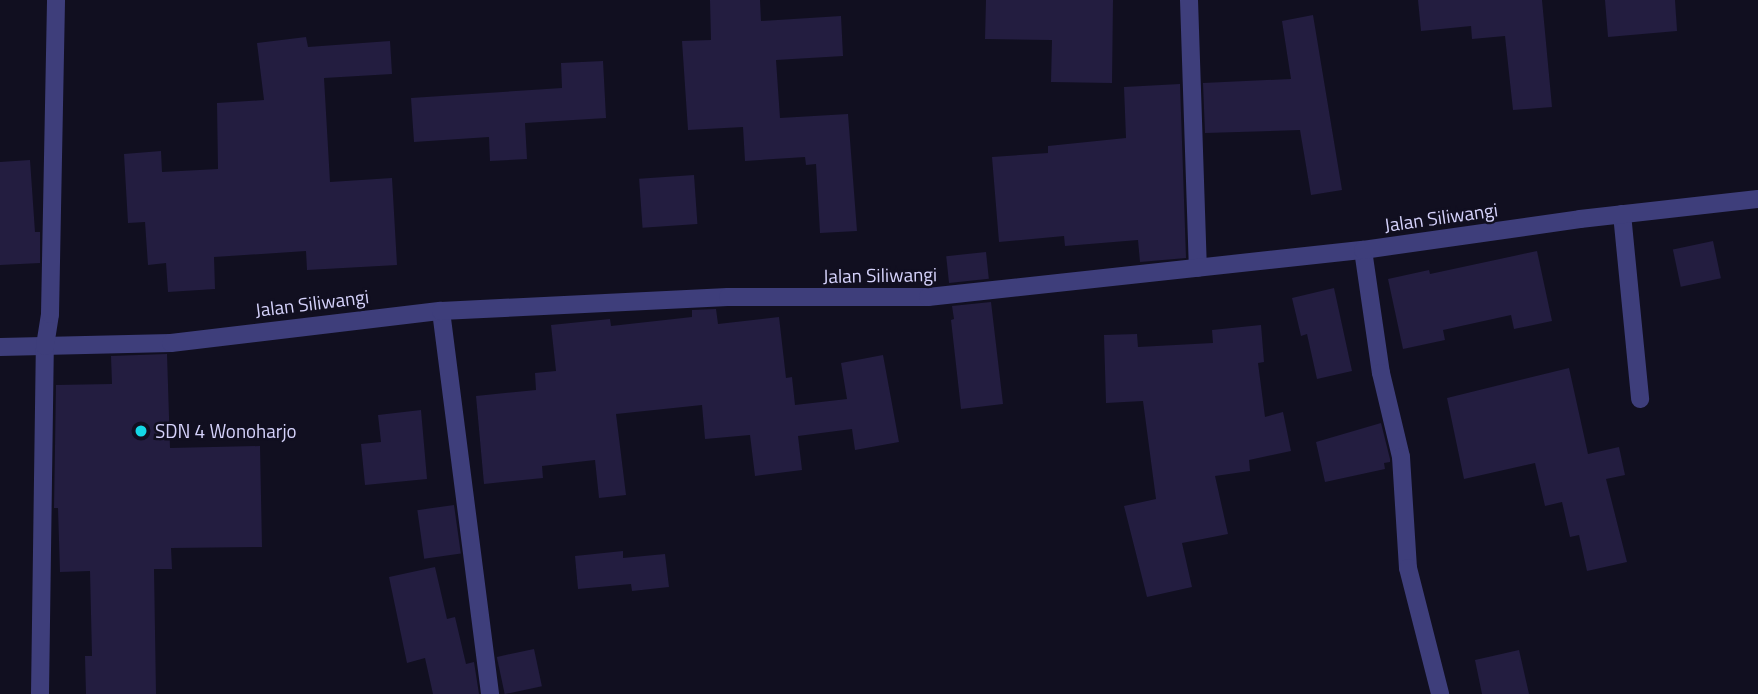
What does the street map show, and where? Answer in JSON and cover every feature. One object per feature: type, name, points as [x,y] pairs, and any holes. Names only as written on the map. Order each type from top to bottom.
[{"type":"street","points":[[40,694],[45,346],[50,314],[56,0]]},
{"type":"street","points":[[1189,0],[1198,268]]},
{"type":"street","name":"Jalan Siliwangi","points":[[0,348],[171,342],[441,310],[728,297],[928,297],[1363,250],[1622,214],[1758,200]]},
{"type":"street","points":[[1622,214],[1640,399]]},
{"type":"street","points":[[1363,250],[1381,373],[1401,457],[1408,568],[1440,694]]},
{"type":"street","points":[[441,310],[490,694]]},
{"type":"building","points":[[710,0],[760,0],[761,21],[841,16],[843,56],[776,60],[780,118],[848,114],[857,231],[820,233],[816,164],[806,165],[805,157],[745,161],[743,127],[688,130],[682,41],[711,40]]},
{"type":"building","points":[[986,0],[1113,0],[1112,83],[1051,82],[1052,40],[985,39]]},
{"type":"building","points":[[1418,0],[1542,0],[1552,107],[1513,110],[1505,36],[1472,39],[1471,26],[1421,31]]},
{"type":"building","points":[[1605,0],[1675,0],[1677,31],[1608,37]]},
{"type":"building","points":[[1313,15],[1342,190],[1311,195],[1300,130],[1205,133],[1203,83],[1291,79],[1282,21]]},
{"type":"building","points":[[306,37],[308,47],[390,41],[392,74],[324,78],[330,182],[392,178],[397,265],[307,270],[306,251],[214,257],[215,289],[168,292],[166,263],[148,265],[145,222],[128,223],[124,154],[161,151],[162,172],[218,169],[217,103],[264,100],[257,43]]},
{"type":"building","points":[[603,61],[606,118],[525,123],[527,159],[490,161],[489,137],[414,142],[411,98],[562,88],[561,63]]},
{"type":"building","points":[[1180,84],[1186,258],[1140,262],[1138,240],[1065,246],[1064,236],[999,242],[992,157],[1048,153],[1048,146],[1126,138],[1124,87]]},
{"type":"building","points":[[30,160],[35,232],[40,232],[40,263],[0,265],[0,162]]},
{"type":"building","points":[[694,175],[697,224],[643,228],[639,179]]},
{"type":"building","points":[[1713,241],[1721,278],[1681,287],[1673,250]]},
{"type":"building","points":[[1537,251],[1552,321],[1514,329],[1511,315],[1443,330],[1445,340],[1403,349],[1388,279],[1429,270],[1430,274]]},
{"type":"building","points":[[986,252],[989,279],[949,283],[946,256]]},
{"type":"building","points":[[1334,288],[1352,371],[1317,379],[1307,334],[1301,336],[1292,298]]},
{"type":"building","points":[[991,302],[1003,404],[961,409],[951,320],[954,319],[952,306]]},
{"type":"building","points":[[716,309],[718,324],[779,317],[786,378],[792,377],[795,405],[847,399],[841,363],[883,355],[899,442],[855,450],[852,429],[798,436],[802,470],[755,476],[750,435],[705,439],[702,405],[616,414],[626,495],[599,498],[595,460],[542,466],[543,478],[484,484],[476,396],[536,390],[535,373],[556,371],[551,325],[610,319],[611,326],[692,317],[692,310]]},
{"type":"building","points":[[1261,325],[1264,362],[1258,363],[1265,417],[1283,412],[1291,451],[1249,460],[1250,471],[1215,476],[1228,534],[1182,543],[1192,587],[1147,597],[1124,506],[1156,499],[1143,401],[1106,403],[1104,335],[1137,334],[1138,347],[1213,343],[1212,330]]},
{"type":"building","points":[[167,354],[170,448],[260,446],[262,547],[171,548],[172,569],[154,569],[156,694],[86,694],[85,656],[92,656],[90,571],[60,572],[58,508],[54,508],[56,385],[112,384],[111,356]]},
{"type":"building","points":[[1569,368],[1588,454],[1619,447],[1625,475],[1606,479],[1627,562],[1587,571],[1579,535],[1570,537],[1562,502],[1545,506],[1535,463],[1464,479],[1447,398]]},
{"type":"building","points":[[421,410],[427,479],[365,485],[361,444],[381,442],[378,415]]},
{"type":"building","points":[[1381,423],[1390,459],[1390,462],[1384,463],[1385,469],[1325,482],[1316,442]]},
{"type":"building","points":[[454,505],[461,554],[424,559],[417,510]]},
{"type":"building","points":[[623,551],[623,558],[665,554],[669,587],[632,591],[631,584],[578,589],[575,556]]},
{"type":"building","points":[[435,567],[447,619],[455,617],[466,664],[474,662],[479,694],[433,694],[425,658],[407,663],[389,577]]},
{"type":"building","points":[[534,649],[542,686],[505,694],[497,657]]},
{"type":"building","points":[[1519,650],[1529,694],[1482,694],[1475,660]]},
{"type":"place","name":"SDN 4 Wonoharjo","points":[[141,431]]}]
